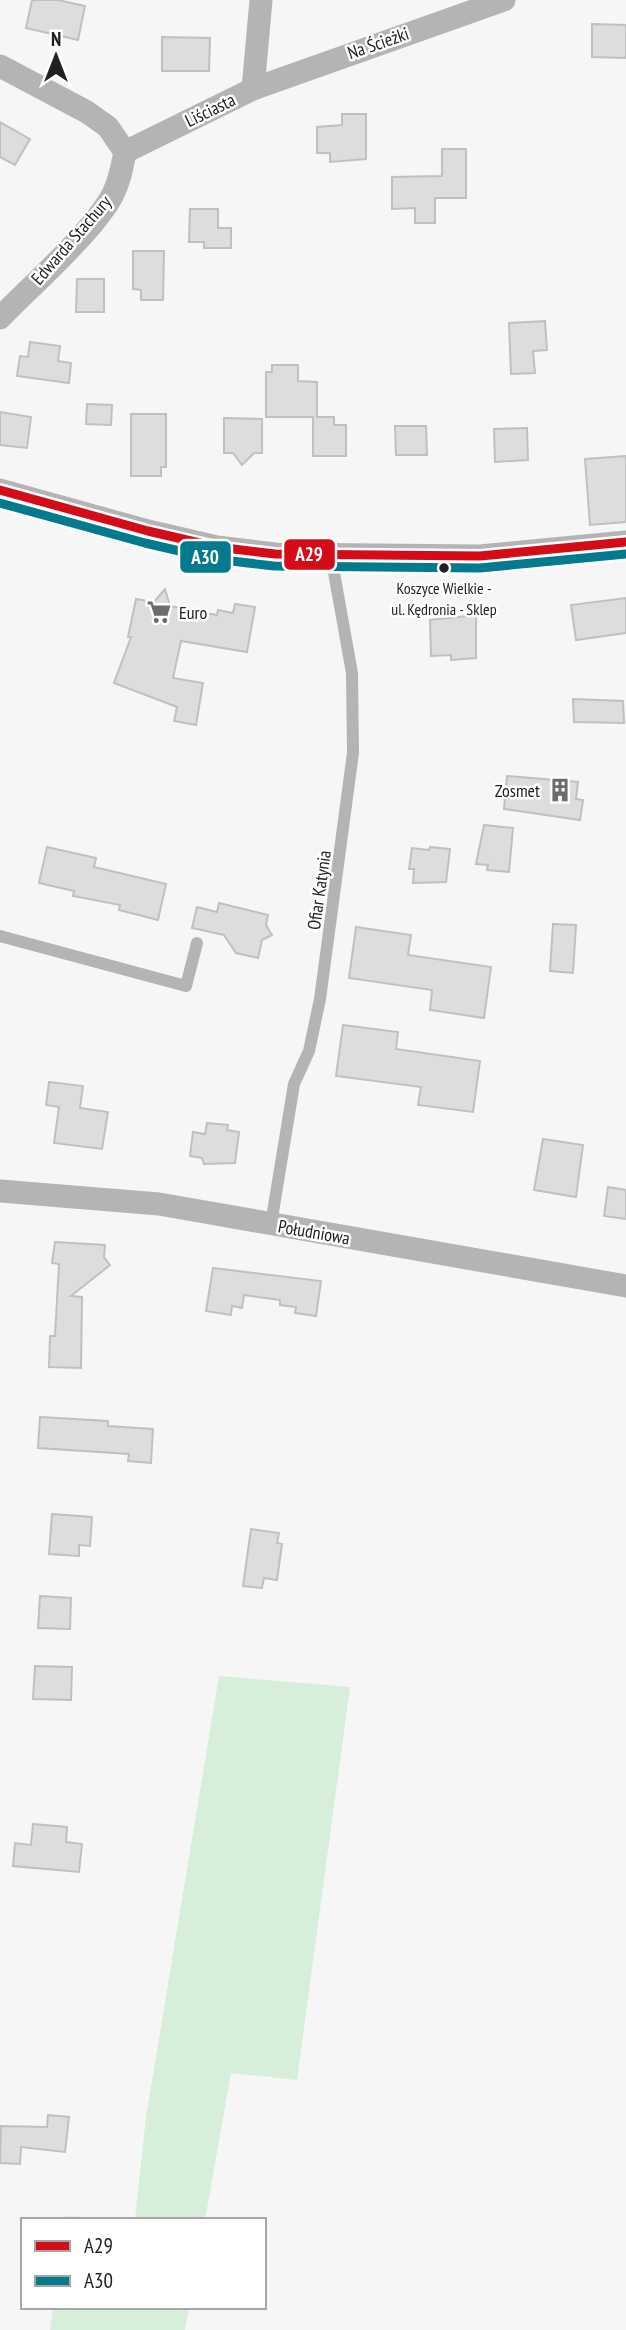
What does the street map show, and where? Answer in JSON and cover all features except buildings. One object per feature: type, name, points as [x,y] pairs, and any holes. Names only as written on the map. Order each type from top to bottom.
[{"type":"street","name":"Liściasta","points":[[125,152],[253,89],[261,0]]},
{"type":"street","name":"Na Ścieżki","points":[[253,89],[504,0]]},
{"type":"street","points":[[0,66],[87,112],[108,127],[125,152]]},
{"type":"street","name":"Edwarda Stachury","points":[[0,318],[97,217],[112,196],[121,175],[125,152]]},
{"type":"street","points":[[0,490],[148,531],[217,547],[275,554],[480,556],[626,542]]},
{"type":"street","name":"Południowa","points":[[0,1191],[159,1204],[626,1286]]},
{"type":"lane","name":"Ofiar Katynia","points":[[271,1224],[295,1084],[309,1051],[322,989],[353,753],[352,673],[331,556]]},
{"type":"lane","points":[[0,936],[186,986],[197,943]]},
{"type":"green space","points":[[219,1676],[350,1687],[297,2080],[231,2073],[205,2218],[135,2218],[146,2117]]},
{"type":"green space","points":[[65,2216],[112,2218],[64,2218]]},
{"type":"green space","points":[[53,2309],[189,2309],[185,2330],[50,2330]]},
{"type":"transit line","name":"A29","points":[[0,490],[148,531],[217,547],[275,554],[480,556],[626,542]]},
{"type":"transit line","name":"A30","points":[[0,503],[214,559],[274,566],[480,568],[626,554]]},
{"type":"place","name":"Koszyce Wielkie - ul. Kędronia - Sklep","points":[[444,568]]},
{"type":"place","name":"Euro","points":[[159,612]]},
{"type":"place","name":"Zosmet","points":[[560,790]]}]
